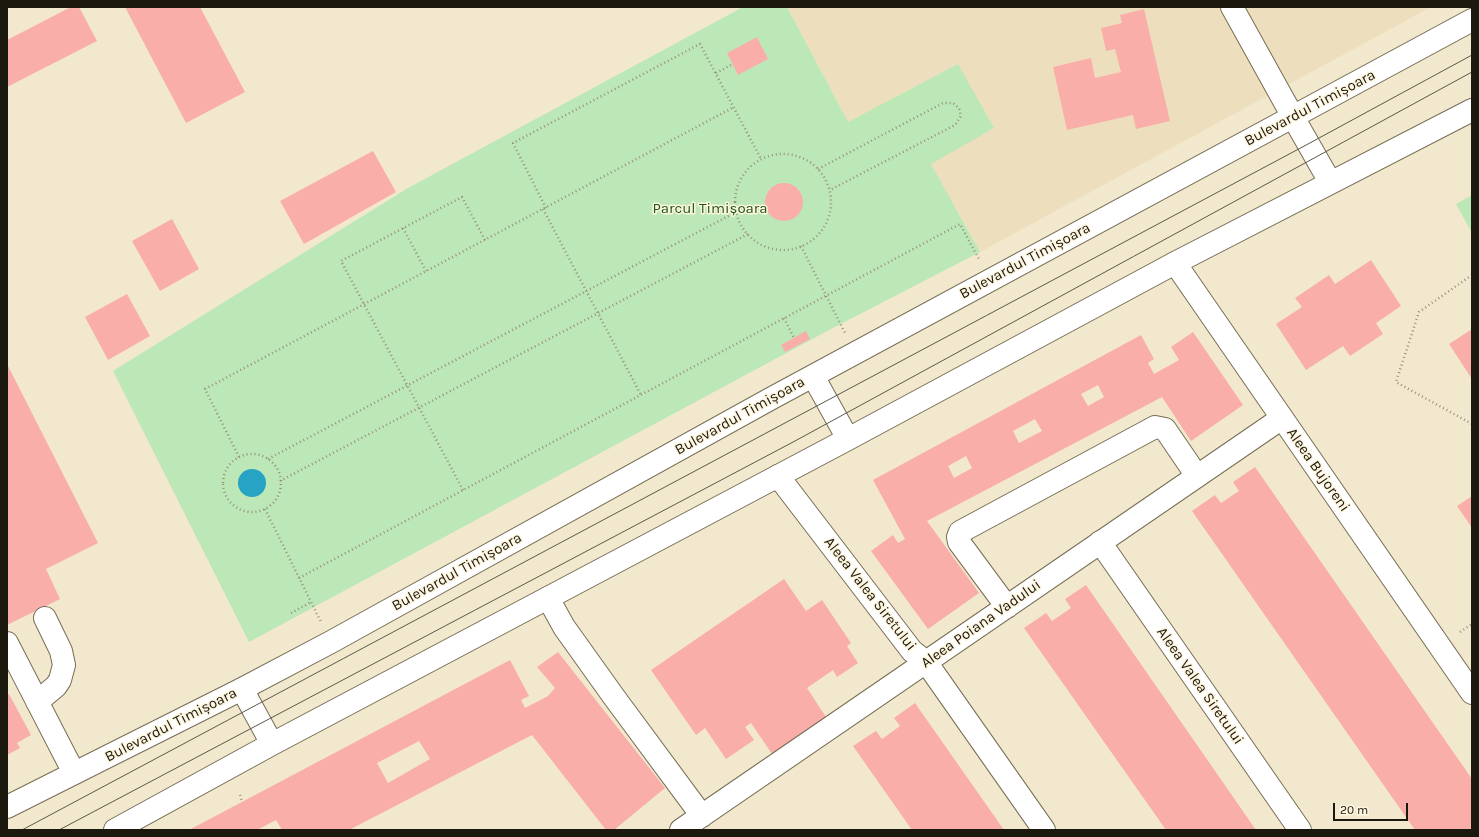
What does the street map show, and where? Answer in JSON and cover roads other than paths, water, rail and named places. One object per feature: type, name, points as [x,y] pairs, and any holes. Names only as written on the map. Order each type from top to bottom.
[{"type":"main road","points":[[1232,7],[1330,182]]},
{"type":"main road","name":"Bulevardul Timișoara","points":[[7,808],[242,689],[331,642],[813,376],[1472,20]]},
{"type":"main road","points":[[115,830],[272,744],[848,439],[1175,263],[1472,110]]},
{"type":"main road","name":"Aleea Bujoreni","points":[[1175,263],[1282,418],[1468,680]]},
{"type":"main road","points":[[813,376],[848,439]]},
{"type":"main road","name":"Aleea Poiana Vadului","points":[[681,830],[1282,418]]},
{"type":"main road","points":[[1007,607],[959,542],[958,537],[960,532],[1155,427],[1165,429],[1196,476]]},
{"type":"main road","name":"Aleea Valea Siretului","points":[[778,476],[912,651],[926,662],[1044,830]]},
{"type":"main road","name":"Aleea Valea Siretului","points":[[1100,542],[1300,830]]},
{"type":"main road","points":[[548,598],[564,627],[702,816]]},
{"type":"main road","points":[[37,702],[56,686],[60,680],[64,665],[61,651],[45,618]]},
{"type":"main road","points":[[7,643],[74,774]]},
{"type":"main road","points":[[242,689],[272,744]]},
{"type":"water","points":[[252,469],[258,470],[262,473],[265,477],[265,489],[262,493],[258,496],[252,497],[246,496],[242,493],[239,489],[238,483],[239,477],[242,473],[246,470]]},
{"type":"tram line","points":[[22,830],[1472,55]]},
{"type":"tram line","points":[[59,830],[795,441],[1472,72]]},
{"type":"park label","name":"Parcul Timișoara","points":[[710,209]]}]
